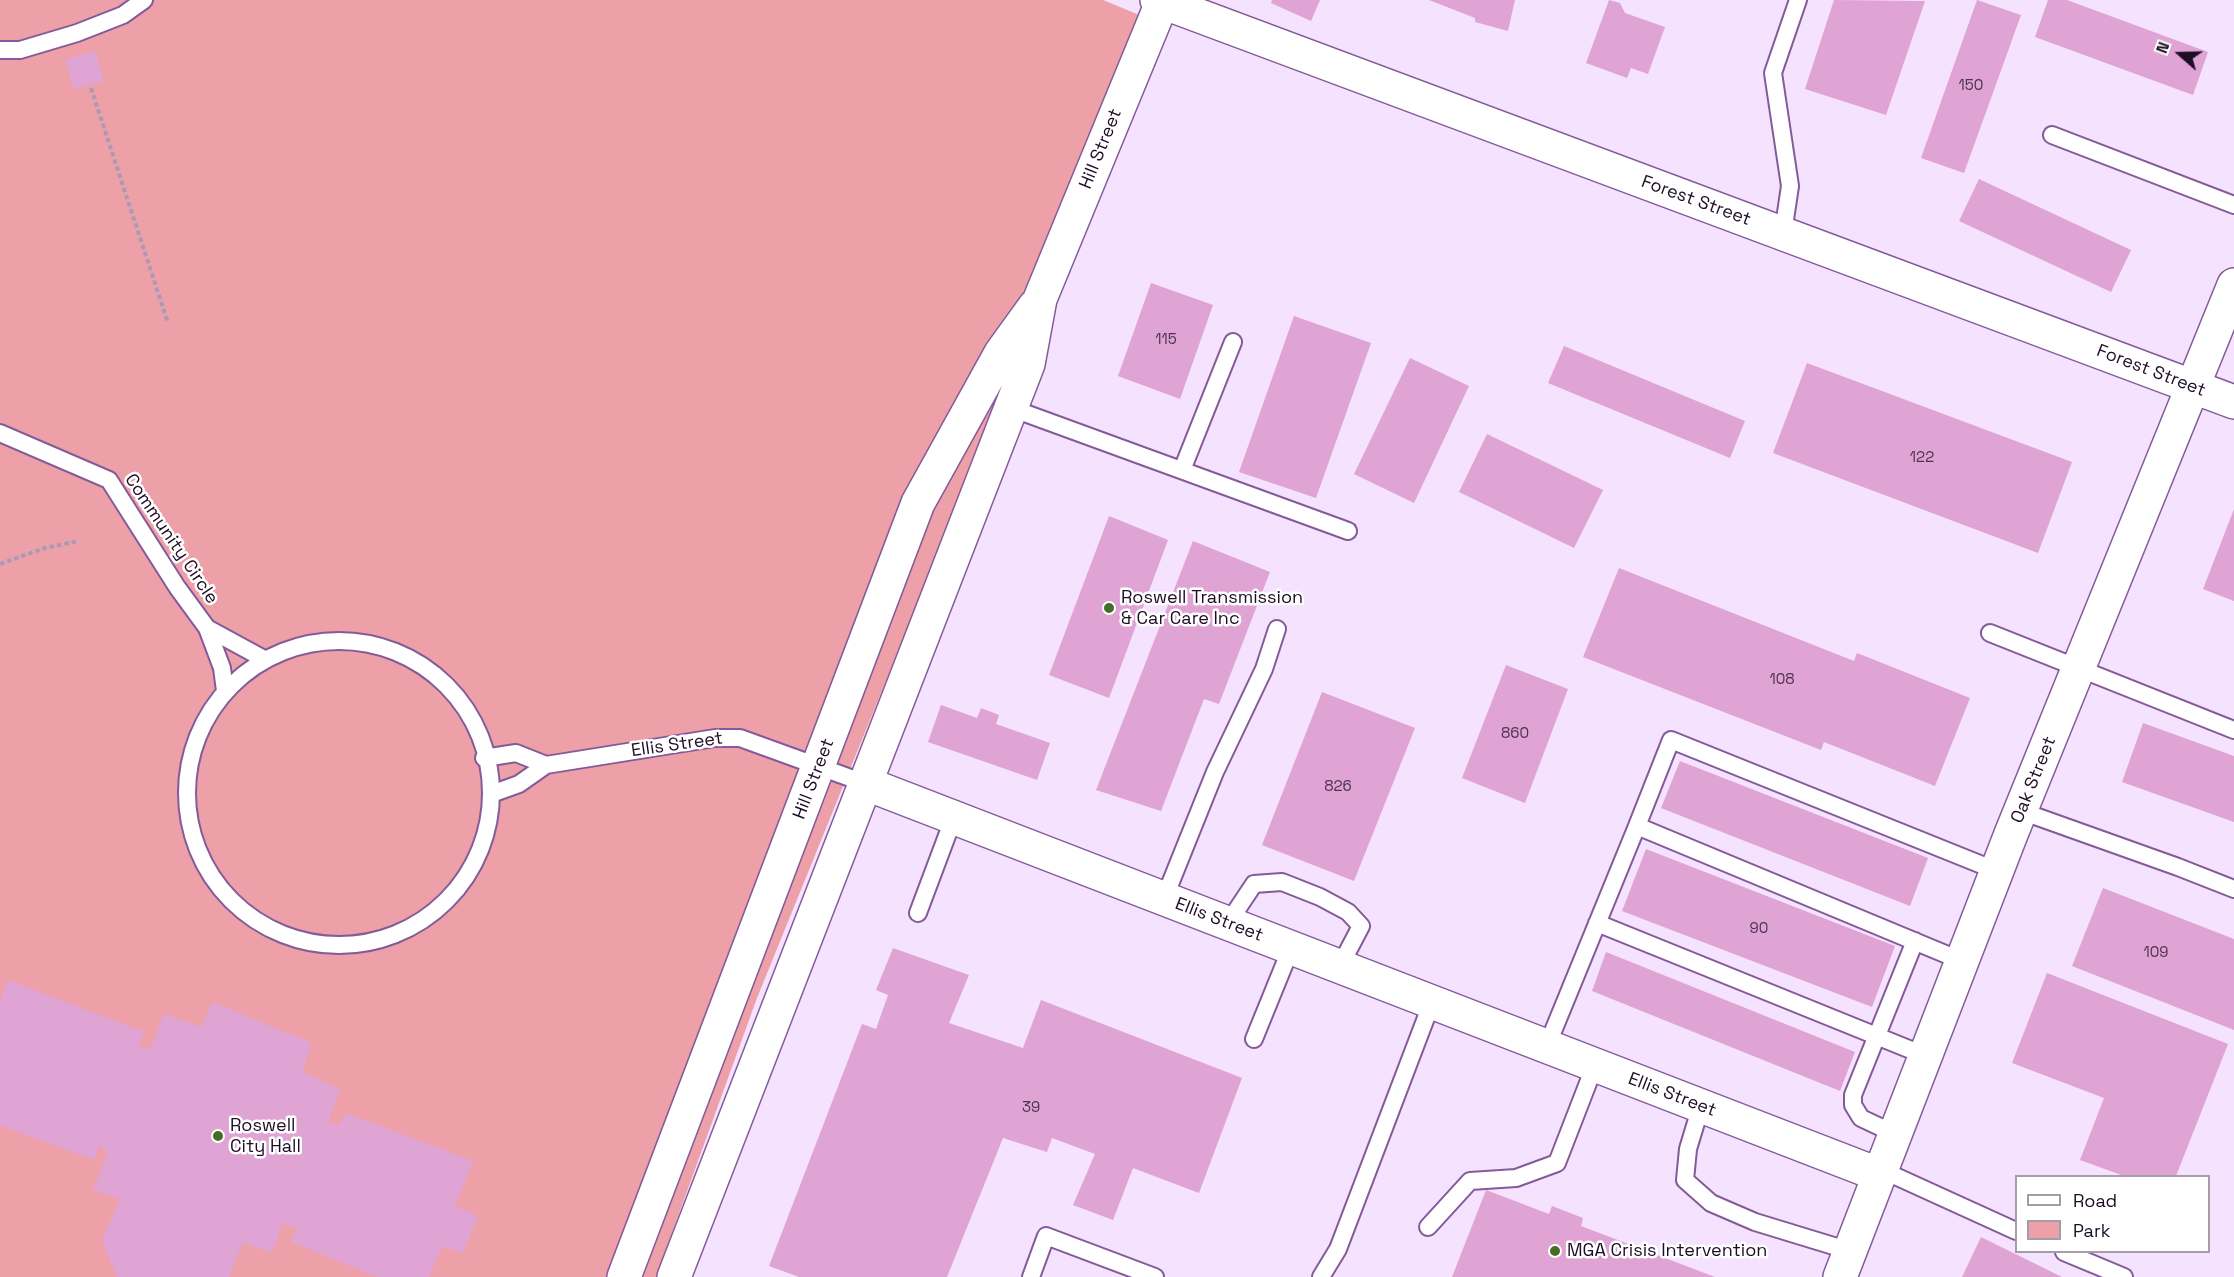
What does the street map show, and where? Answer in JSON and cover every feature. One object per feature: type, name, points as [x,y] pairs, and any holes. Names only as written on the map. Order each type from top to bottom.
[{"type":"street","name":"Forest Street","points":[[1160,1],[2234,402]]},
{"type":"street","name":"Hill Street","points":[[674,1277],[1028,364],[1040,299],[1160,1]]},
{"type":"street","name":"Oak Street","points":[[1845,1264],[1997,871],[2234,285]]},
{"type":"street","name":"Hill Street","points":[[624,1277],[918,503],[1001,353],[1040,299]]},
{"type":"street","name":"Ellis Street","points":[[867,784],[1701,1106],[1881,1172]]},
{"type":"lane","points":[[0,50],[20,50],[76,33],[123,15],[144,0]]},
{"type":"lane","points":[[1783,233],[1790,186],[1773,72],[1798,0]]},
{"type":"lane","points":[[2052,135],[2234,205]]},
{"type":"lane","points":[[1182,470],[1233,342]]},
{"type":"lane","points":[[1011,408],[1348,531]]},
{"type":"lane","name":"Community Circle","points":[[0,433],[109,480],[177,587],[207,628],[222,668],[225,691]]},
{"type":"lane","name":"Community Circle","points":[[207,628],[264,659]]},
{"type":"lane","points":[[1164,899],[1215,772],[1264,669],[1277,630]]},
{"type":"lane","points":[[1990,633],[2234,730]]},
{"type":"lane","points":[[316,641],[376,643],[431,669],[472,714],[494,793],[489,828],[467,878],[428,919],[378,942],[322,946],[269,930],[225,896],[196,848],[186,794],[196,738],[225,691],[264,659],[316,641]]},
{"type":"lane","name":"Ellis Street","points":[[494,793],[519,784],[546,765],[716,738],[740,738],[867,784]]},
{"type":"lane","points":[[1547,1046],[1671,740],[1997,871]]},
{"type":"lane","points":[[484,758],[516,753],[546,765]]},
{"type":"lane","points":[[2021,811],[2234,889]]},
{"type":"lane","points":[[918,913],[954,818]]},
{"type":"lane","points":[[1636,826],[1962,961]]},
{"type":"lane","points":[[1228,923],[1254,884],[1282,882],[1311,893],[1348,912],[1361,926],[1340,966]]},
{"type":"lane","points":[[1597,923],[1926,1056]]},
{"type":"lane","points":[[1895,1134],[1861,1118],[1853,1105],[1853,1095],[1916,941]]},
{"type":"lane","points":[[1254,1039],[1291,948]]},
{"type":"lane","points":[[1322,1277],[1338,1249],[1432,1002]]},
{"type":"lane","points":[[1428,1227],[1470,1181],[1516,1178],[1557,1163],[1595,1065]]},
{"type":"lane","points":[[1701,1106],[1688,1149],[1685,1180],[1712,1203],[1845,1264]]},
{"type":"lane","points":[[1881,1172],[2015,1231]]},
{"type":"lane","points":[[1031,1277],[1046,1236],[1155,1277]]},
{"type":"lane","points":[[2069,1253],[2124,1277]]},
{"type":"path","points":[[91,88],[143,253],[168,323]]},
{"type":"path","points":[[0,564],[45,548],[78,541]]},
{"type":"green space","points":[[0,0],[1103,0],[1154,21],[757,998],[656,1277],[0,1277]]},
{"type":"building","points":[[1272,0],[1320,0],[1311,21],[1271,3]]},
{"type":"building","points":[[1429,0],[1515,0],[1508,31],[1475,22],[1475,18]]},
{"type":"building","points":[[1609,0],[1620,3],[1625,13],[1665,27],[1648,74],[1631,68],[1627,78],[1586,63]]},
{"type":"building","points":[[1834,0],[1925,1],[1886,115],[1805,89]]},
{"type":"building","points":[[1977,0],[2021,15],[1964,173],[1921,158]]},
{"type":"building","points":[[2048,0],[2067,0],[2208,52],[2193,95],[2035,37]]},
{"type":"building","points":[[95,51],[104,81],[74,89],[65,60]]},
{"type":"building","points":[[1979,179],[2131,250],[2111,292],[1959,221]]},
{"type":"building","points":[[1151,283],[1213,305],[1180,399],[1118,376]]},
{"type":"building","points":[[1294,316],[1371,343],[1316,498],[1239,472]]},
{"type":"building","points":[[1564,346],[1745,421],[1730,458],[1548,383]]},
{"type":"building","points":[[1410,358],[1469,386],[1414,503],[1354,474]]},
{"type":"building","points":[[1807,363],[2072,462],[2038,553],[1773,453]]},
{"type":"building","points":[[1487,434],[1603,490],[1574,548],[1459,492]]},
{"type":"building","points":[[2234,509],[2234,601],[2203,589]]},
{"type":"building","points":[[1109,516],[1168,540],[1109,698],[1049,675]]},
{"type":"building","points":[[1193,541],[1270,572],[1219,704],[1204,699],[1161,811],[1096,790]]},
{"type":"building","points":[[1619,568],[1854,661],[1857,653],[1970,698],[1935,786],[1824,742],[1821,750],[1583,657]]},
{"type":"building","points":[[1506,665],[1568,689],[1525,803],[1462,778]]},
{"type":"building","points":[[1322,692],[1415,728],[1354,881],[1262,845]]},
{"type":"building","points":[[941,705],[977,718],[981,708],[999,715],[996,724],[1050,743],[1037,780],[928,742]]},
{"type":"building","points":[[2143,723],[2234,756],[2234,822],[2122,782]]},
{"type":"building","points":[[1680,761],[1928,858],[1910,906],[1661,808]]},
{"type":"building","points":[[1646,849],[1895,946],[1872,1007],[1622,911]]},
{"type":"building","points":[[2103,888],[2234,939],[2234,1030],[2072,966]]},
{"type":"building","points":[[893,948],[969,975],[949,1023],[1023,1048],[1041,1000],[1242,1078],[1199,1193],[1133,1168],[1113,1220],[1073,1205],[1095,1154],[1052,1138],[1047,1152],[1003,1138],[947,1277],[799,1277],[769,1266],[862,1024],[876,1029],[888,995],[876,990]]},
{"type":"building","points":[[1606,952],[1855,1052],[1840,1091],[1592,991]]},
{"type":"building","points":[[2047,973],[2228,1044],[2176,1175],[2121,1175],[2080,1160],[2104,1098],[2012,1063]]},
{"type":"building","name":"Roswell City Hall","points":[[8,980],[144,1032],[139,1045],[150,1049],[164,1014],[201,1027],[212,1002],[312,1043],[302,1072],[340,1089],[328,1121],[338,1126],[346,1113],[473,1161],[455,1206],[478,1216],[463,1253],[442,1246],[429,1277],[378,1277],[291,1242],[297,1228],[283,1223],[272,1253],[243,1243],[229,1277],[117,1277],[102,1240],[120,1199],[93,1190],[108,1151],[99,1146],[94,1160],[0,1125],[0,1002]]},
{"type":"building","name":"MGA Crisis Intervention","points":[[1486,1190],[1549,1214],[1552,1206],[1583,1218],[1581,1226],[1715,1277],[1452,1277]]},
{"type":"building","points":[[1981,1237],[2062,1277],[1962,1277]]},
{"type":"place","name":"Roswell Transmission & Car Care Inc","points":[[1109,608]]},
{"type":"place","name":"Roswell City Hall","points":[[218,1136]]},
{"type":"place","name":"MGA Crisis Intervention","points":[[1555,1251]]}]
